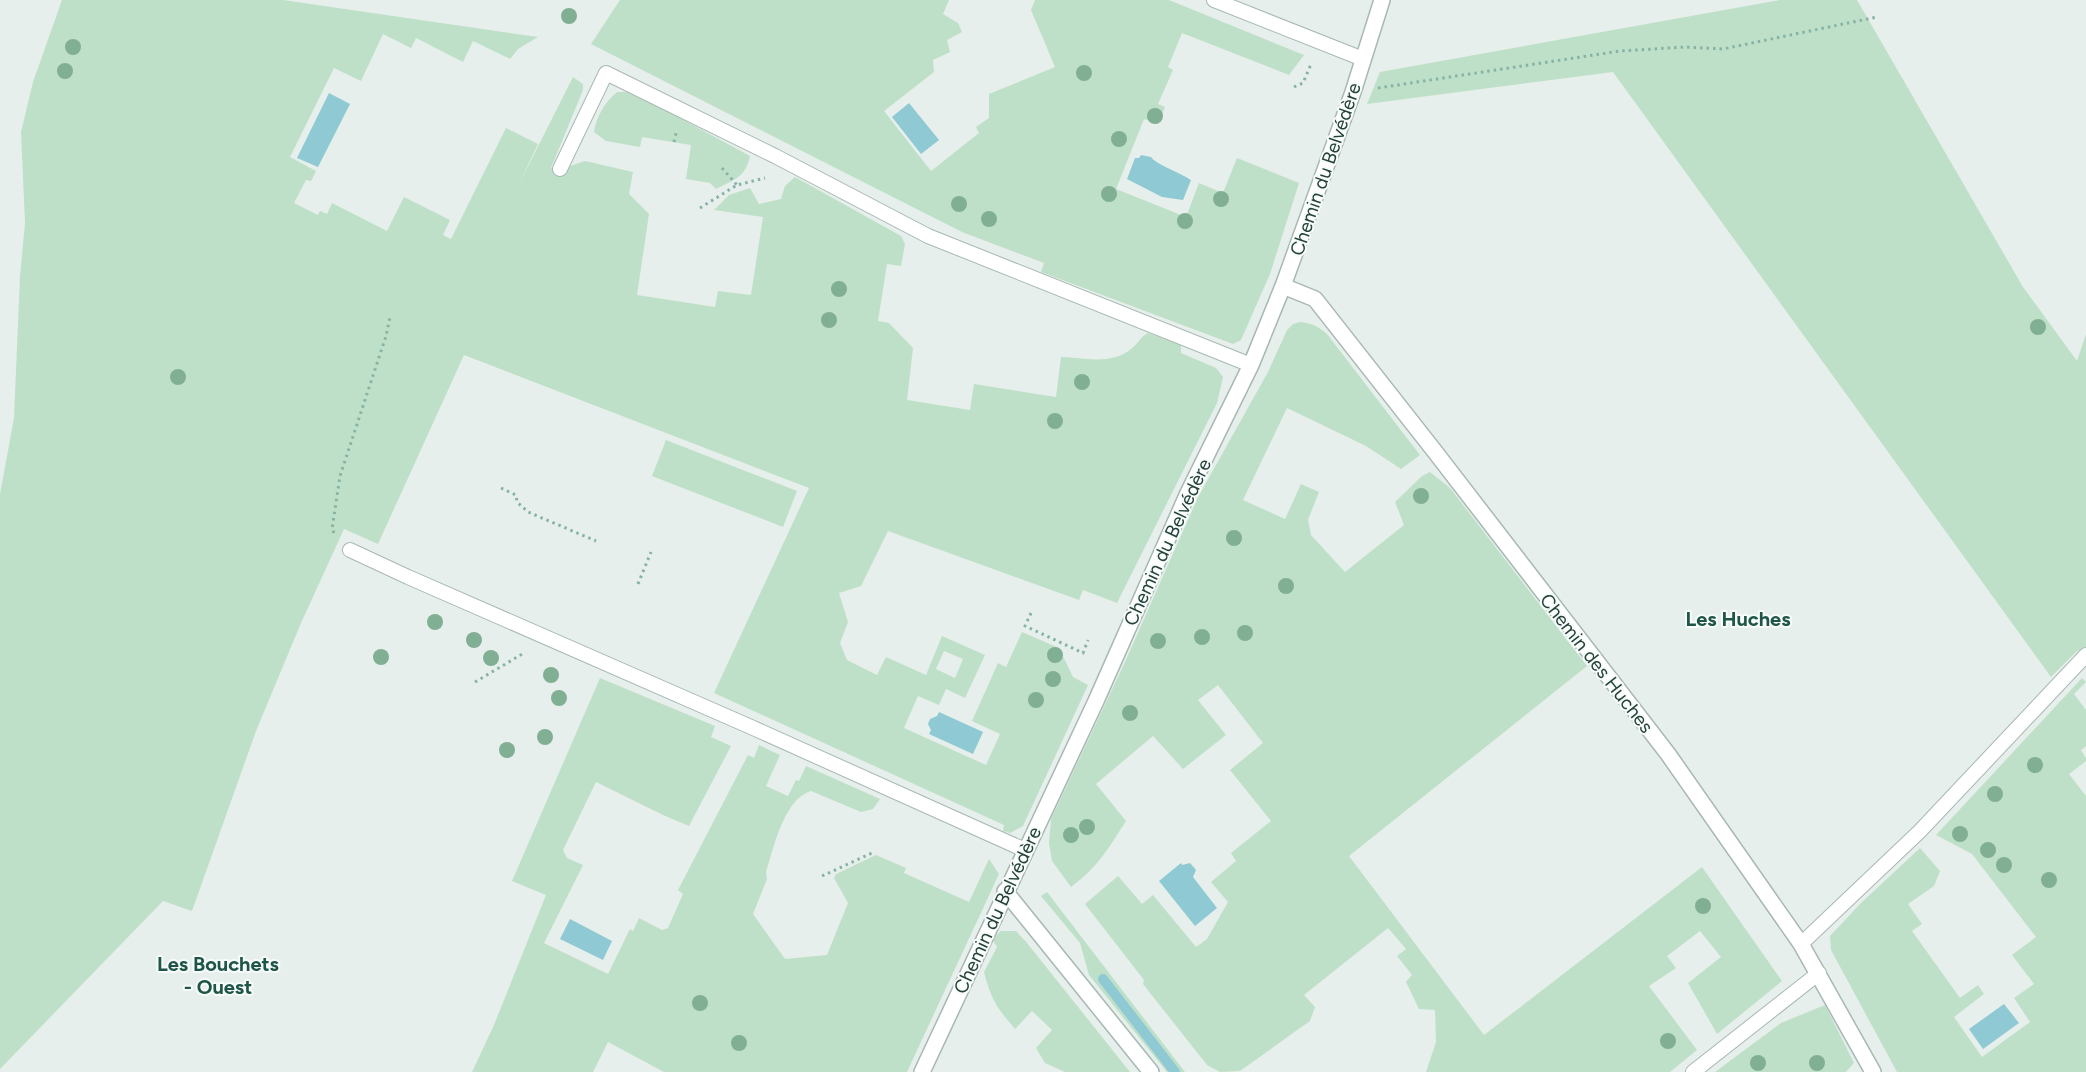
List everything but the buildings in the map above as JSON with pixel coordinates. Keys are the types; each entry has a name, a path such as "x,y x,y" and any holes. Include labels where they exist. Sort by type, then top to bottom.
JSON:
{"street":[{"name":"Chemin du Belvédère","path":"922,1072 1005,891 1096,701 1188,494 1251,365 1283,286 1353,92 1382,0"},
{"name":"Chemin des Huches","path":"1283,286 1315,300 1418,430 1668,754 1801,944 1873,1072"},
{"path":"1005,891 1151,1072"}],"lane":[{"path":"1214,0 1363,59"},
{"path":"560,169 606,73 774,156 928,236 1251,365"},
{"path":"350,550 1025,850"},
{"path":"1801,944 1920,831 2086,655"},
{"path":"1693,1072 1819,973"}],"path":[{"path":"1353,92 1620,51 1686,47 1723,49 1877,17"},
{"path":"1294,87 1303,83 1319,42"},
{"path":"722,168 738,185"},
{"path":"700,208 738,185 770,177"},
{"path":"350,550 338,543 332,529 340,476 386,336 390,317"},
{"path":"501,488 516,495 517,502 528,512 596,541"},
{"path":"638,584 651,552"},
{"path":"1031,613 1026,626 1062,644 1083,653 1088,640"},
{"path":"475,682 528,651 535,633"},
{"path":"822,876 872,853"}],"green space":[{"path":"62,0 283,0 538,37 518,49 510,59 473,41 463,62 416,38 411,48 383,34 361,81 334,68 290,157 316,171 311,181 306,180 294,203 318,215 320,211 327,214 332,203 387,231 404,197 450,220 443,235 451,239 506,128 538,144 518,186 573,77 583,84 583,90 551,168 565,174 570,166 585,161 633,172 629,194 649,214 637,295 715,307 718,291 751,295 763,217 714,210 729,195 750,188 759,204 781,199 785,186 795,177 901,236 905,244 901,266 887,264 878,321 889,323 913,348 907,400 970,410 974,384 1056,397 1061,357 1107,359 1115,357 1131,349 1148,333 1181,345 1181,353 1216,368 1223,377 1217,403 1117,603 1083,590 1079,600 888,531 861,586 839,593 848,622 840,643 847,660 877,675 886,657 926,675 942,636 985,655 965,698 946,689 939,705 918,696 904,728 986,765 1000,734 972,721 998,663 1006,667 1022,632 1059,648 1073,677 1088,685 1023,826 1010,833 1003,831 1004,825 714,693 809,488 464,355 378,544 344,529 301,623 256,731 192,911 163,901 0,1069 0,494 14,418 20,276 25,223 21,132 33,82","holes":["944,651 963,659 955,678 936,669"]},
{"path":"620,0 949,0 943,14 958,23 962,32 947,40 950,52 933,60 934,72 884,111 931,171 979,133 976,127 989,118 989,94 1055,67 1031,10 1035,0 1169,0 1304,55 1289,75 1182,33 1168,67 1173,70 1158,104 1165,107 1158,124 1144,119 1116,189 1186,217 1199,183 1223,193 1237,158 1299,183 1270,274 1241,340 1233,344 1041,272 1044,263 962,232 591,44"},
{"path":"1780,0 1857,0 2023,287 2077,361 2086,334 2086,647 2077,651 2051,677 1613,72 1367,104 1380,72"},
{"path":"617,92 632,92 750,156 745,169 734,180 716,189 710,183 686,179 691,145 642,137 640,147 606,141 594,132 595,126 602,110"},
{"path":"1300,322 1315,325 1327,334 1420,455 1401,469 1366,446 1287,408 1243,500 1285,519 1301,484 1319,492 1308,520 1311,535 1345,572 1404,525 1395,502 1422,476 1430,472 1450,488 1587,666 1349,856 1484,1035 1702,867 1782,981 1717,1034 1688,983 1721,957 1700,931 1667,956 1676,968 1649,986 1697,1050 1670,1072 1426,1072 1436,1042 1435,1010 1419,1009 1406,982 1412,975 1397,956 1406,949 1388,928 1304,995 1315,1007 1310,1021 1240,1071 1220,1072 1207,1065 1143,984 1144,980 1085,904 1118,876 1142,904 1153,895 1196,947 1207,939 1228,902 1211,882 1236,861 1231,853 1271,821 1230,770 1263,743 1218,685 1198,700 1226,735 1183,769 1153,736 1096,784 1126,821 1102,857 1071,887 1052,861 1049,843 1051,819 1125,662 1198,497 1268,372 1287,330 1293,324"},
{"path":"666,440 797,491 783,527 652,476"},
{"path":"600,678 715,726 711,737 731,746 689,826 596,782 563,850 567,858 583,865 544,943 608,974 630,929 633,931 639,918 662,930 668,928 683,894 678,890 748,755 754,758 759,745 780,755 766,786 788,796 796,780 799,781 806,766 880,799 873,809 861,812 811,791 802,796 787,814 781,825 766,872 767,879 753,914 785,959 827,955 848,903 834,878 836,874 876,855 906,868 904,873 969,902 989,859 999,874 907,1072 664,1072 608,1042 593,1072 472,1072 494,1025 546,895 512,881"},
{"path":"2082,678 2086,682 2074,694 2086,710 2086,746 2081,750 2086,761 2069,774 2086,796 2086,1072 1897,1072 1831,950 1830,936 1861,903 1920,848 1940,871 1934,886 1908,904 1922,924 1912,931 1960,998 1978,985 1984,994 1954,1017 1982,1057 2030,1022 2014,998 2034,984 2012,955 2036,937 1972,854 1936,835"},
{"path":"1047,892 1185,1072 1167,1072 1089,975 1080,943 1041,896"},
{"path":"1001,931 1016,931 1027,943 1130,1072 1065,1072 1045,1063 1036,1048 1052,1030 1032,1011 1015,1029 999,1009 989,989 984,972 997,947 992,939"},
{"path":"1825,1005 1854,1063 1846,1072 1715,1072 1781,1023"}],"water":[{"path":"329,93 350,104 318,167 297,158"},
{"path":"909,103 939,140 921,154 892,117"},
{"path":"1141,155 1151,157 1158,163 1191,180 1183,200 1162,197 1127,179 1135,158 1139,158"},
{"path":"939,712 983,732 973,754 929,734 931,730 928,724 930,719 937,716"},
{"path":"1181,863 1182,865 1190,863 1196,870 1193,877 1217,908 1195,926 1159,881"},
{"path":"570,919 612,941 603,960 560,939"},
{"path":"2004,1004 2019,1023 1983,1049 1969,1029"}],"waterway":[{"path":"1103,979 1175,1072"}],"district":[{"name":"Les Huches","path":"1738,619"},
{"name":"Les Bouchets - Ouest","path":"218,976"}]}
